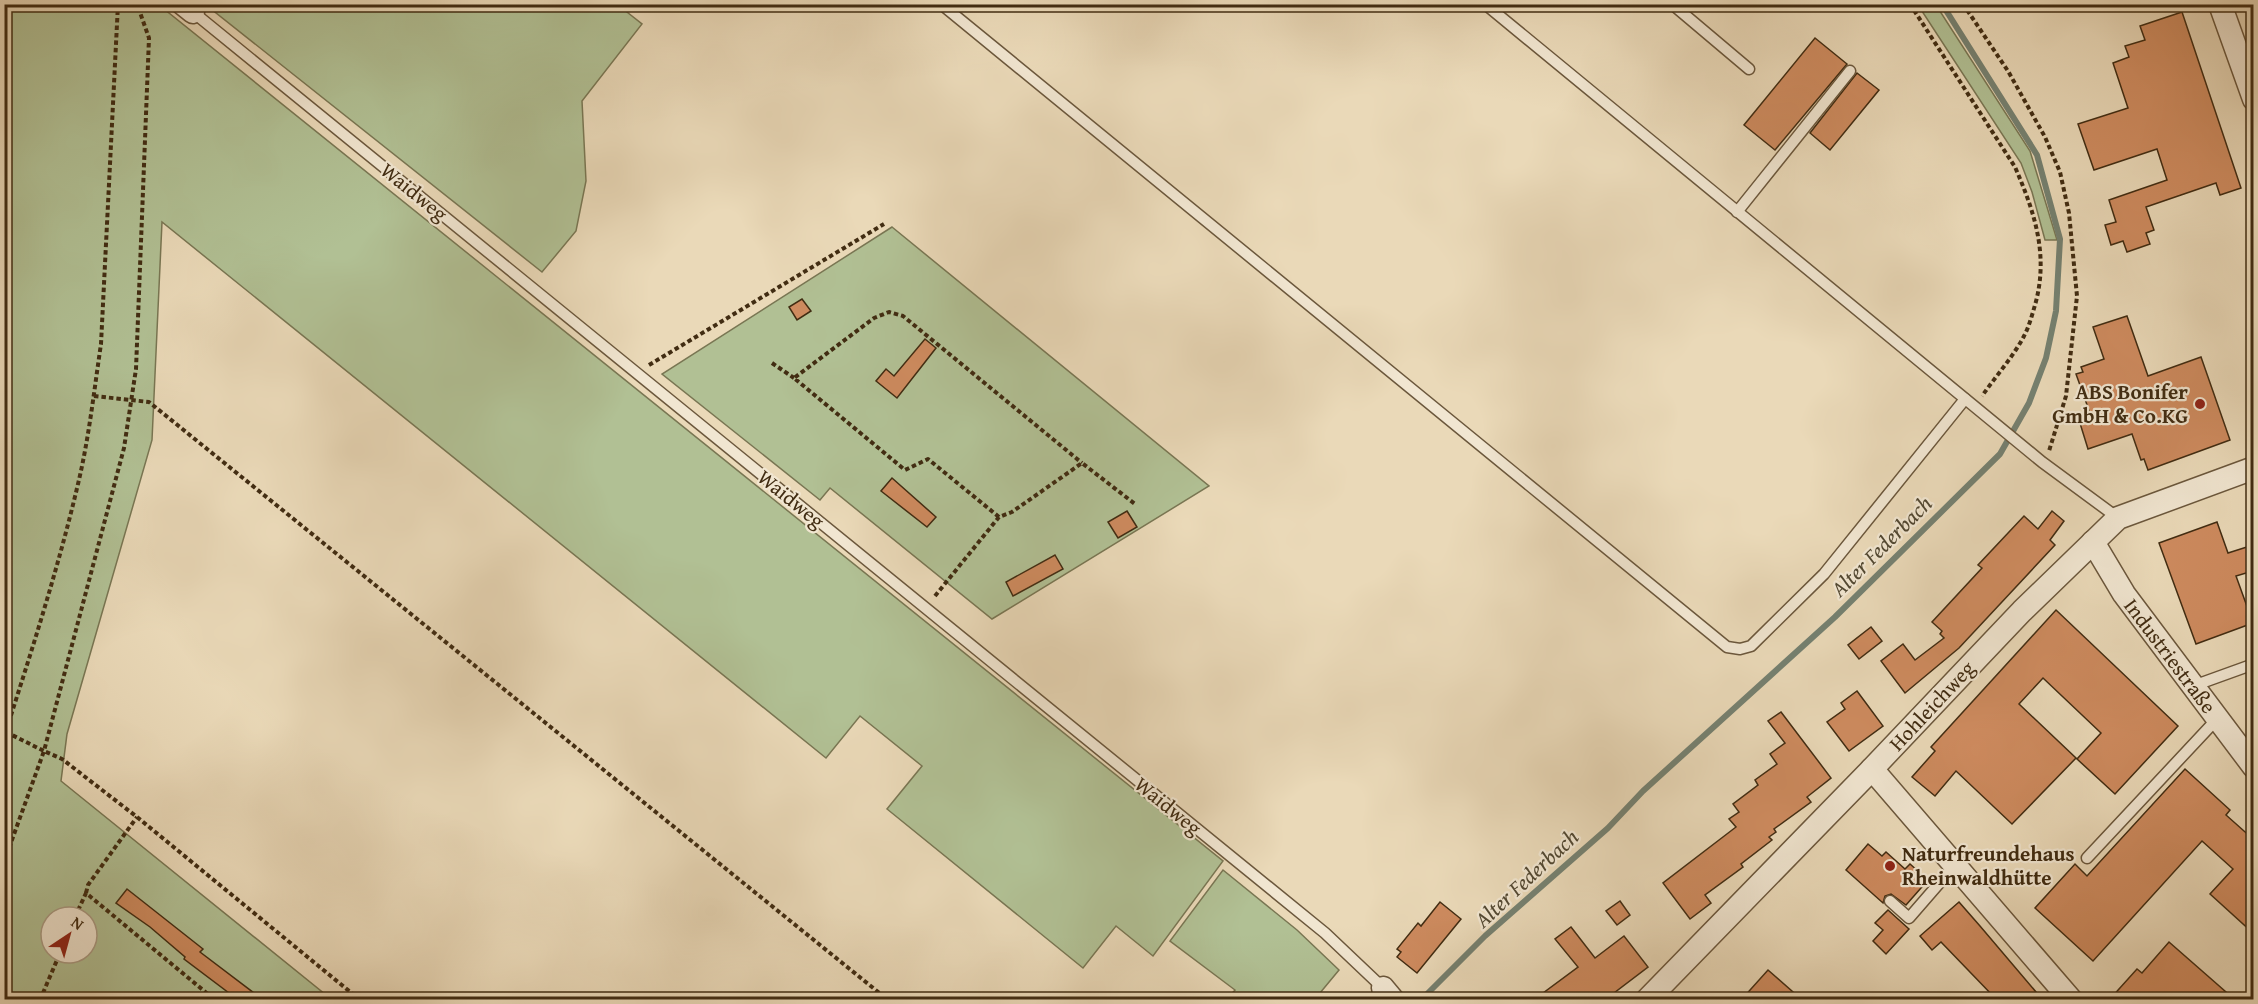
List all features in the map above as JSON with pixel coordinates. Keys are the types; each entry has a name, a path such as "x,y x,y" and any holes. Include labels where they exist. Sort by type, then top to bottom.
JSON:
{"street":[{"path":"2220,4 2253,99"},
{"name":"Hohleichweg","path":"1647,999 1872,769 2022,611 2118,518 2253,468"},
{"name":"Industriestraße","path":"2093,542 2124,594 2253,767"},
{"path":"1872,769 2071,999"}],"lane":[{"path":"941,4 1727,647 1740,649 1751,646 1824,574 1970,403"},
{"path":"1485,4 2038,459 2118,518"},
{"path":"1672,4 1749,69"},
{"name":"Waidweg","path":"190,7 925,609 1325,933 1383,996"},
{"path":"1737,212 1850,71"},
{"path":"2192,686 2253,664"},
{"path":"2087,858 2217,719"},
{"path":"1890,901 1909,918 1955,865"}],"path":[{"path":"4,737 61,552 79,481 94,396 101,344 118,4"},
{"path":"4,862 44,751 124,448 136,369 149,38 137,4"},
{"path":"1910,4 2015,167 2027,194 2041,247 2039,292 2025,335 1970,403"},
{"path":"1963,4 2008,71 2045,137 2060,172 2069,213 2077,296 2066,396 2051,447 2038,459"},
{"path":"636,373 884,224"},
{"path":"794,378 874,318 889,312 903,316 1135,504"},
{"path":"772,363 794,378 905,470 928,459 999,517"},
{"path":"94,396 149,402 888,999"},
{"path":"925,609 999,517 1012,512 1082,463"},
{"path":"6,732 62,759 360,999"},
{"path":"80,905 88,885 137,818"},
{"path":"86,893 214,999"},
{"path":"40,999 55,965"}],"green space":[{"path":"4,5 159,5 1223,861 1153,956 1116,926 1083,968 887,809 922,766 860,716 826,758 162,222 152,440 67,734 61,781 331,999 5,999"},
{"path":"206,5 618,5 642,24 582,101 586,181 576,231 542,272"},
{"path":"1918,5 1936,5 2030,151 2057,240 2045,240 2032,192 2021,163"},
{"path":"892,227 1209,486 992,619 830,488 820,500 662,374"},
{"path":"1223,870 1297,930 1339,970 1315,999 1227,999 1235,990 1170,941"}],"building":[{"path":"2182,12 2241,188 2220,195 2216,183 2146,207 2154,230 2146,233 2150,244 2127,252 2123,241 2111,245 2105,225 2116,222 2109,200 2167,180 2157,149 2094,170 2078,124 2128,108 2113,63 2129,57 2125,46 2145,40 2140,26"},
{"path":"1815,38 1847,64 1775,150 1744,125"},
{"path":"1857,73 1879,90 1830,150 1810,133"},
{"path":"802,299 811,311 797,320 789,307"},
{"path":"2127,316 2148,376 2201,357 2230,440 2148,470 2144,459 2141,460 2132,434 2088,449 2079,420 2091,416 2076,374 2083,372 2081,367 2104,359 2093,327"},
{"path":"925,339 936,348 897,398 876,381 886,369 894,376"},
{"path":"892,478 936,517 927,527 881,491"},
{"path":"1127,511 1137,527 1118,538 1108,522"},
{"path":"2052,511 2064,521 2050,540 2055,545 1959,648 1905,693 1881,661 1903,644 1915,660 1944,638 1940,634 1942,631 1932,622 1982,568 1978,565 2024,516 2038,529"},
{"path":"2217,522 2228,553 2253,545 2253,571 2236,576 2253,623 2196,644 2159,543"},
{"path":"1055,555 1063,569 1013,596 1006,582"},
{"path":"2056,610 2178,726 2115,794 2077,759 2101,733 2043,678 2019,704 2076,758 2012,824 1956,771 1935,796 1912,777 1935,751 1931,747"},
{"path":"1871,627 1882,641 1859,659 1848,645"},
{"path":"1857,691 1883,726 1849,751 1827,722 1845,709 1841,703"},
{"path":"1781,712 1831,778 1807,797 1811,802 1774,829 1776,832 1769,837 1772,840 1741,864 1743,867 1705,895 1711,903 1690,919 1663,883 1736,827 1729,819 1739,812 1733,804 1758,785 1755,780 1777,764 1770,754 1785,743 1768,721"},
{"path":"2185,769 2230,810 2226,815 2253,839 2253,933 2210,894 2233,869 2202,841 2093,961 2035,908 2075,864 2087,876"},
{"path":"1868,844 1882,856 1886,852 1905,869 1910,864 1928,880 1906,905 1891,894 1885,896 1883,903 1846,870"},
{"path":"127,889 203,949 200,952 262,999 237,999 184,959 185,957 150,927 116,903"},
{"path":"1620,901 1630,915 1617,925 1606,911"},
{"path":"1440,902 1461,919 1417,973 1397,957 1401,952 1397,949 1418,923 1421,926"},
{"path":"1959,902 2042,999 1996,999 1941,942 1932,950 1920,936"},
{"path":"1888,910 1909,929 1886,954 1873,941 1883,930 1875,923"},
{"path":"1571,927 1595,958 1624,936 1648,967 1606,999 1535,999 1578,967 1555,939"},
{"path":"2169,942 2234,999 2110,999 2137,969 2142,973"},
{"path":"1768,970 1801,999 1742,999"}],"waterway":[{"name":"Alter Federbach","path":"1425,996 1485,936 1608,828 1643,791 1835,617 2000,454 2029,403 2046,358 2056,311 2060,239 2037,155 1942,4"}],"place":[{"name":"ABS Bonifer GmbH & Co.KG","path":"2200,404"},
{"name":"Naturfreundehaus Rheinwaldhütte","path":"1890,866"}]}
